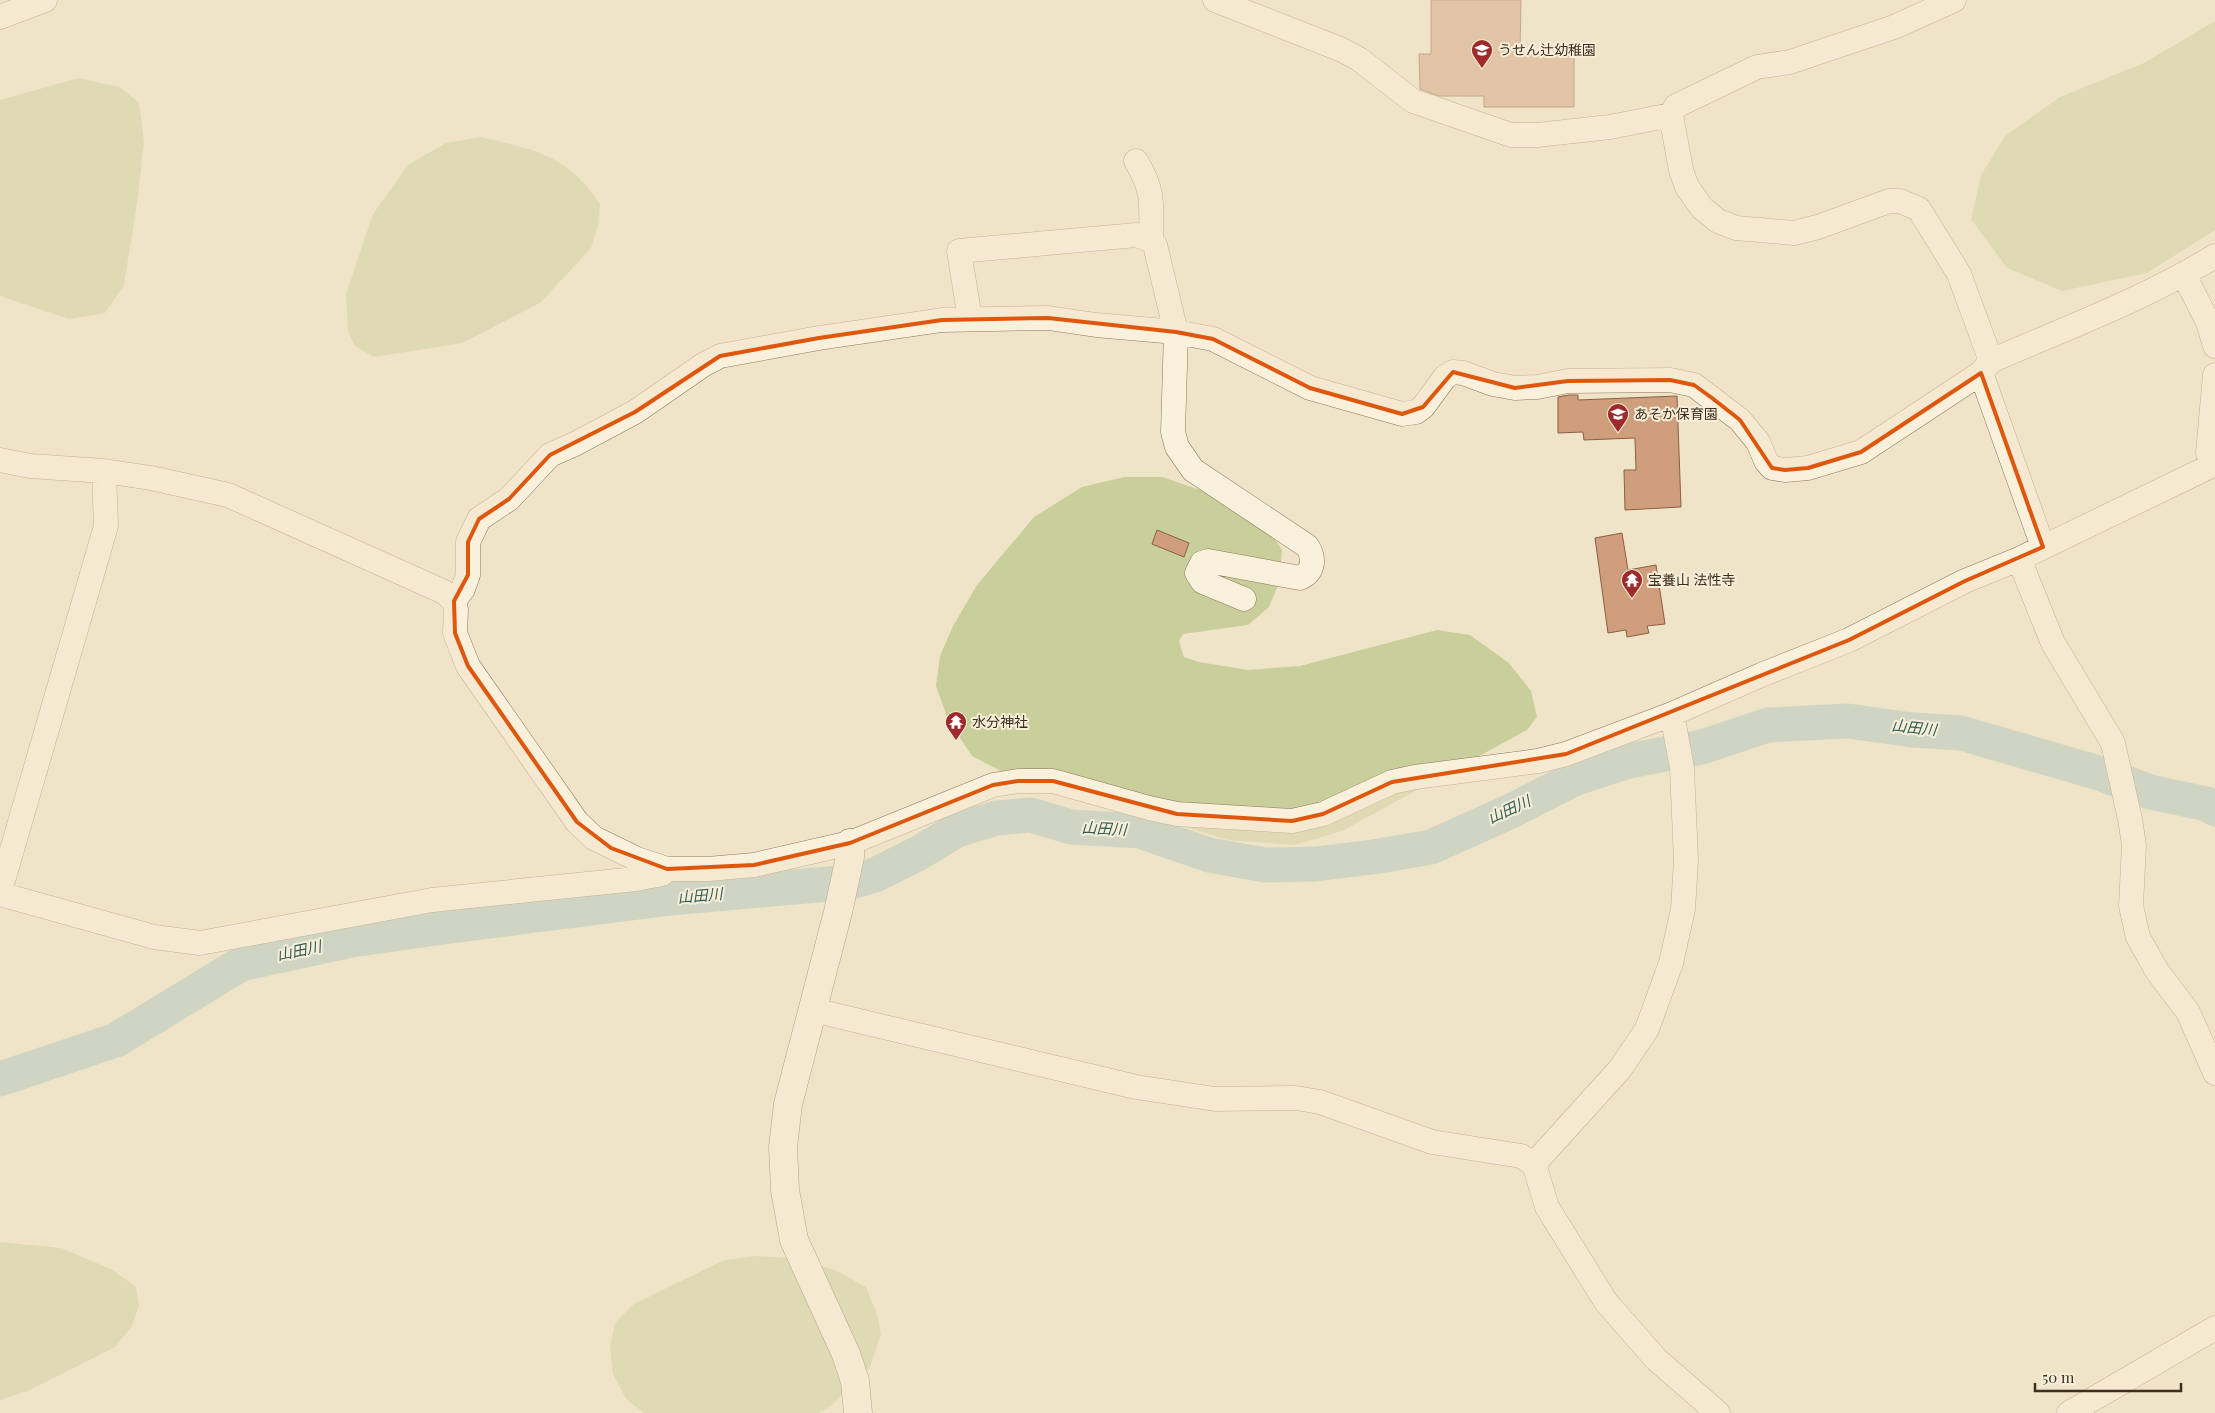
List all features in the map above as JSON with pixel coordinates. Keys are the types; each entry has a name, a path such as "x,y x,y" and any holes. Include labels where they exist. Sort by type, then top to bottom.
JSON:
{"street":[{"path":"0,17 45,0"},
{"path":"1216,0 1340,49 1359,59 1413,101 1511,135 1537,135 1610,127 1672,115"},
{"path":"1954,0 1894,27 1790,62 1757,67 1676,106 1672,115 1681,170 1687,187 1702,208 1718,221 1736,228 1794,233 1818,227 1889,201 1900,201 1919,209 1959,274 1986,367 2043,547"},
{"path":"1136,161 1147,179 1151,191 1151,240"},
{"path":"970,320 959,251 1136,235 1151,240 1155,245 1176,332 1173,432 1183,459 1193,470 1307,546 1312,552 1312,566 1306,576 1293,579 1208,561 1202,563 1197,573 1203,582 1244,599"},
{"path":"454,601 463,589 468,576 468,542 479,519 509,499 550,455 635,412 702,365 720,356 819,338 942,320 1048,318 1096,326 1176,332 1214,339 1310,388 1402,414 1416,412 1423,407 1444,377 1453,372 1463,373 1493,384 1514,388 1537,387 1568,381 1670,380 1694,386 1740,420 1758,442 1766,461 1772,468 1785,470 1808,468 1861,452 1986,367 2184,275 2215,256"},
{"path":"2184,275 2208,322 2215,346"},
{"path":"0,460 30,466 104,471 151,478 228,495 444,592 454,601 456,610 455,633 468,666 577,822 594,838 611,848 637,859 667,869 708,870 850,850 993,785 1018,781 1053,781 1177,814 1292,821 1324,814 1400,780 1538,761 1674,721 1761,674 1849,640 1965,580 2019,559 2214,464 2208,453 2215,375"},
{"path":"104,471 106,526 0,893 154,937 200,943 432,900 636,879 662,874 667,869"},
{"path":"2019,559 2053,643 2113,743 2134,845 2131,906 2138,937 2158,971 2188,1012 2215,1074"},
{"path":"1534,1164 1620,1069 1647,1029 1671,963 1683,909 1686,860 1682,768 1674,721"},
{"path":"850,850 838,912 788,1104 783,1147 785,1190 794,1240 846,1354 855,1381 858,1413"},
{"path":"813,1010 1136,1087 1214,1099 1296,1098 1320,1102 1432,1142 1521,1156 1534,1164 1547,1207 1606,1302 1656,1358 1718,1413"},
{"path":"2069,1413 2215,1328"}],"highlighted area":[{"path":"1048,318 1176,332 1213,339 1310,388 1402,414 1423,407 1453,372 1515,388 1568,381 1670,380 1694,385 1712,398 1740,420 1772,468 1785,470 1808,468 1861,452 1981,373 2043,547 1965,581 1849,640 1566,754 1392,782 1323,814 1292,821 1177,814 1053,781 1018,781 993,785 850,843 754,865 667,869 611,848 577,822 468,666 455,633 454,601 468,575 468,542 479,519 509,499 550,455 635,412 720,356 819,338 942,320"}],"green space":[{"path":"2215,21 2215,230 2147,273 2062,291 2007,268 1971,219 1981,175 2005,136 2060,97 2144,63"},
{"path":"79,78 120,87 139,103 144,142 137,204 124,285 105,313 69,319 0,296 0,100"},
{"path":"480,137 534,151 562,164 575,174 600,204 598,226 591,248 540,303 462,343 374,357 355,346 348,332 346,294 373,214 409,164 446,143"},
{"path":"1124,477 1162,477 1206,492 1261,517 1282,550 1279,583 1269,607 1248,625 1183,634 1179,641 1184,657 1199,662 1248,670 1300,666 1437,630 1470,635 1509,663 1531,691 1537,717 1527,730 1342,831 1295,845 1228,840 1003,772 972,756 948,720 936,686 940,656 953,626 977,585 1034,517 1082,487"},
{"path":"0,1242 61,1248 111,1269 136,1287 139,1305 132,1326 115,1347 30,1390 0,1400"},
{"path":"755,1256 792,1258 835,1270 866,1287 877,1314 881,1334 870,1367 832,1405 819,1413 644,1413 626,1399 613,1374 610,1347 615,1323 634,1304 724,1260"}],"building":[{"path":"1431,0 1521,0 1520,54 1574,54 1574,107 1484,107 1484,96 1439,96 1420,89 1419,54 1431,54"},
{"path":"1578,395 1578,400 1677,396 1681,507 1625,510 1624,470 1636,470 1635,438 1584,440 1583,432 1558,433 1558,397"},
{"path":"1157,530 1189,543 1184,557 1152,544"},
{"name":"宝養山 法性寺","path":"1622,533 1628,570 1656,565 1665,624 1647,626 1649,633 1627,637 1626,630 1608,633 1595,538"}],"waterway":[{"name":"山田川","path":"0,1079 116,1040 241,964 352,940 443,927 671,898 851,882 875,875 917,854 957,830 996,818 1031,815 1071,827 1140,831 1209,855 1265,865 1315,864 1431,847 1511,811 1576,778 1629,761 1702,747 1768,725 1848,721 1912,730 1961,733 2102,774 2150,792 2207,804 2215,809"}],"place":[{"name":"うせん辻幼稚園","path":"1482,69"},
{"name":"あそか保育園","path":"1618,433"},
{"name":"宝養山 法性寺","path":"1632,599"},
{"name":"水分神社","path":"956,741"}]}
